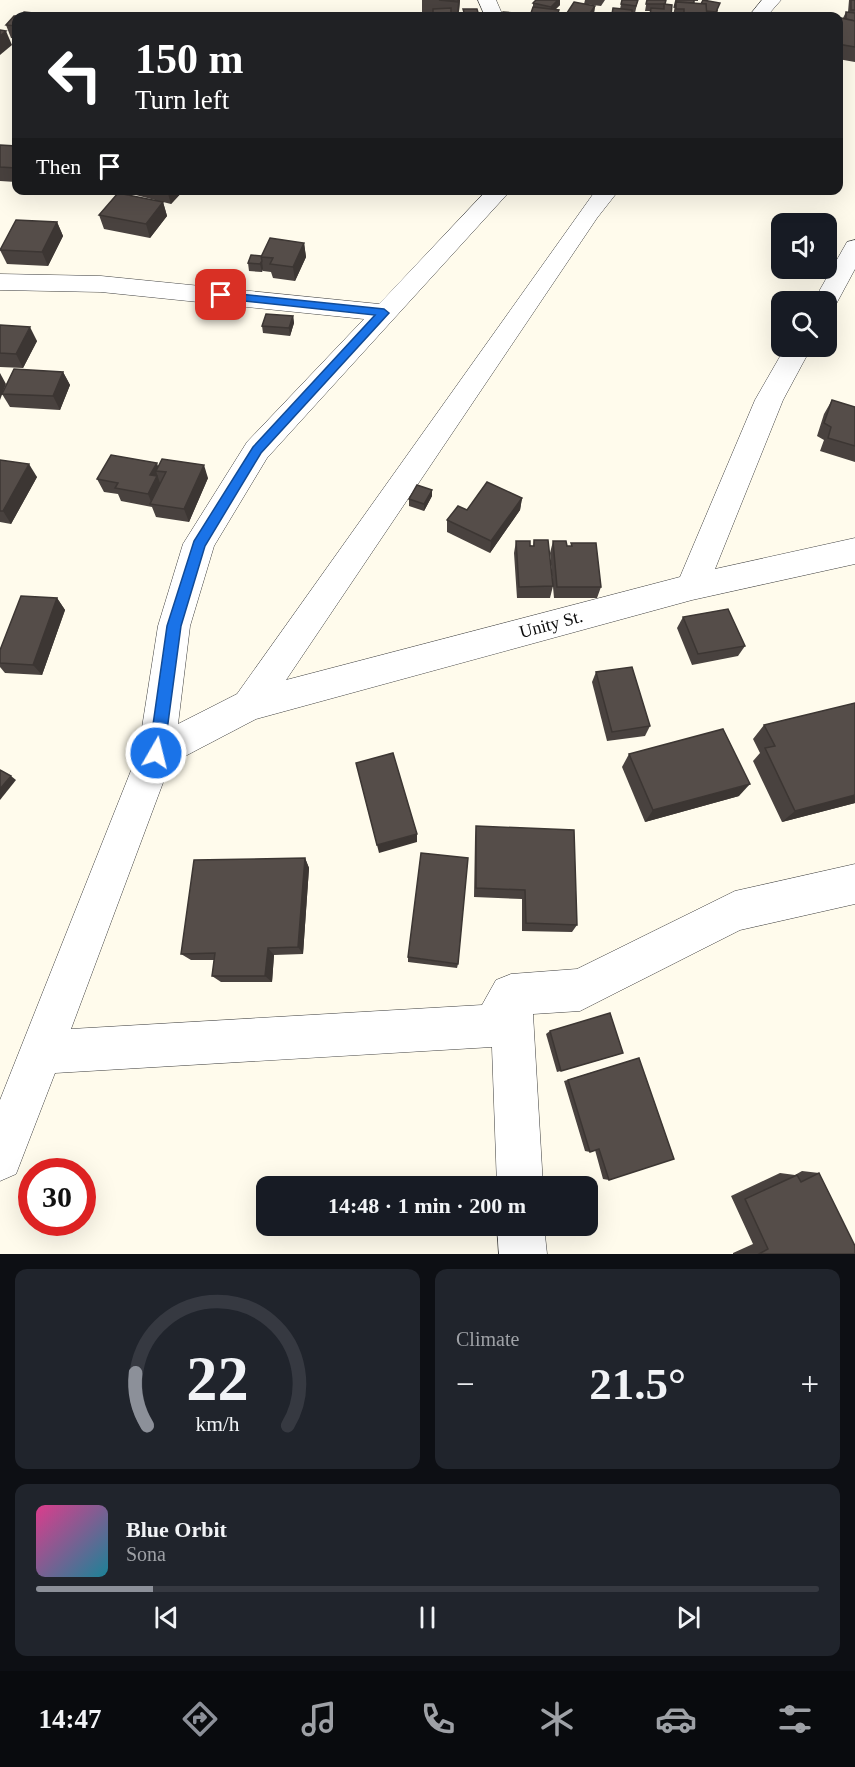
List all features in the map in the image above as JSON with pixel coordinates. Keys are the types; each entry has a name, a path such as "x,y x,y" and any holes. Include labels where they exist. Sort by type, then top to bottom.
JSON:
{"street":[{"path":"762,12 772,0"},
{"path":"0,1158 156,753 174,626 199,544 257,450 495,195"},
{"path":"249,705 588,214 604,195"},
{"path":"831,291 855,248"},
{"path":"2,285 101,284 384,313"},
{"path":"692,587 769,400 793,357"},
{"name":"Unity St.","path":"156,753 249,705 692,587 855,551"},
{"path":"511,995 580,990 735,911 855,884"},
{"path":"41,1052 494,1026 511,995"},
{"path":"511,995 520,1176"},
{"path":"522,1236 523,1254"}],"building":[{"path":"536,0 558,0 551,7 533,3"},
{"path":"622,0 638,0 636,6 621,4"},
{"path":"647,0 666,0 665,4 646,4"},
{"path":"676,0 694,0 694,3 676,2 674,8"},
{"path":"703,0 720,3 716,12 706,11 706,4 701,4"},
{"path":"851,0 855,0 855,10 851,10"},
{"path":"574,2 595,6 591,12 568,12"},
{"path":"676,2 706,4 707,12 684,12 684,9 676,9"},
{"path":"664,4 672,5 671,12 650,12 651,8 664,9"},
{"path":"533,7 559,10 558,12 531,12"},
{"path":"451,8 451,12 433,12 433,9"},
{"path":"613,8 632,10 632,12 612,12"},
{"path":"463,9 477,9 478,12 464,12"},
{"path":"846,12 855,13 855,21 846,19"},
{"path":"843,18 855,21 855,47 843,45"},
{"path":"0,145 12,146 12,168 0,167"},
{"path":"116,195 163,202 146,224 99,215"},
{"path":"16,220 57,222 42,252 0,250"},
{"path":"270,238 304,243 293,267 270,264 273,258 261,257"},
{"path":"251,255 261,256 260,264 248,263"},
{"path":"266,314 293,316 289,328 262,326"},
{"path":"0,325 30,327 16,354 0,353"},
{"path":"14,369 63,372 53,396 2,394"},
{"path":"832,400 855,407 855,446 828,438 831,427 824,423"},
{"path":"111,455 157,463 150,475 157,476 148,494 115,488 118,483 97,479"},
{"path":"162,459 204,465 184,509 150,504 166,472 156,471"},
{"path":"0,460 29,464 3,511 0,511"},
{"path":"487,482 522,498 491,541 447,520 458,506 467,510"},
{"path":"417,485 432,490 424,504 409,499"},
{"path":"534,540 548,540 553,586 519,587 516,541 530,541 530,546 534,546"},
{"path":"553,541 566,541 567,546 572,546 571,543 596,543 601,587 557,587"},
{"path":"21,596 57,598 33,665 0,663 0,650"},
{"path":"728,609 745,646 698,654 683,617"},
{"path":"632,667 650,726 612,732 596,672"},
{"path":"855,703 855,795 795,811 765,748 775,746 764,725"},
{"path":"723,729 750,784 653,810 629,754"},
{"path":"393,753 417,834 377,845 356,763"},
{"path":"0,770 11,776 0,789"},
{"path":"476,826 574,830 577,925 526,923 525,890 476,888"},
{"path":"421,853 468,858 458,964 408,957"},
{"path":"305,858 298,947 268,948 265,976 212,976 215,953 181,954 194,860"},
{"path":"610,1013 623,1053 561,1071 550,1031"},
{"path":"639,1058 674,1159 609,1180 599,1149 590,1152 568,1080"},
{"path":"819,1173 855,1246 855,1254 759,1254 768,1249 745,1199 797,1175 801,1182"}],"route":[{"path":"156,753 174,626 199,544 257,450 384,313 221,295"}]}
